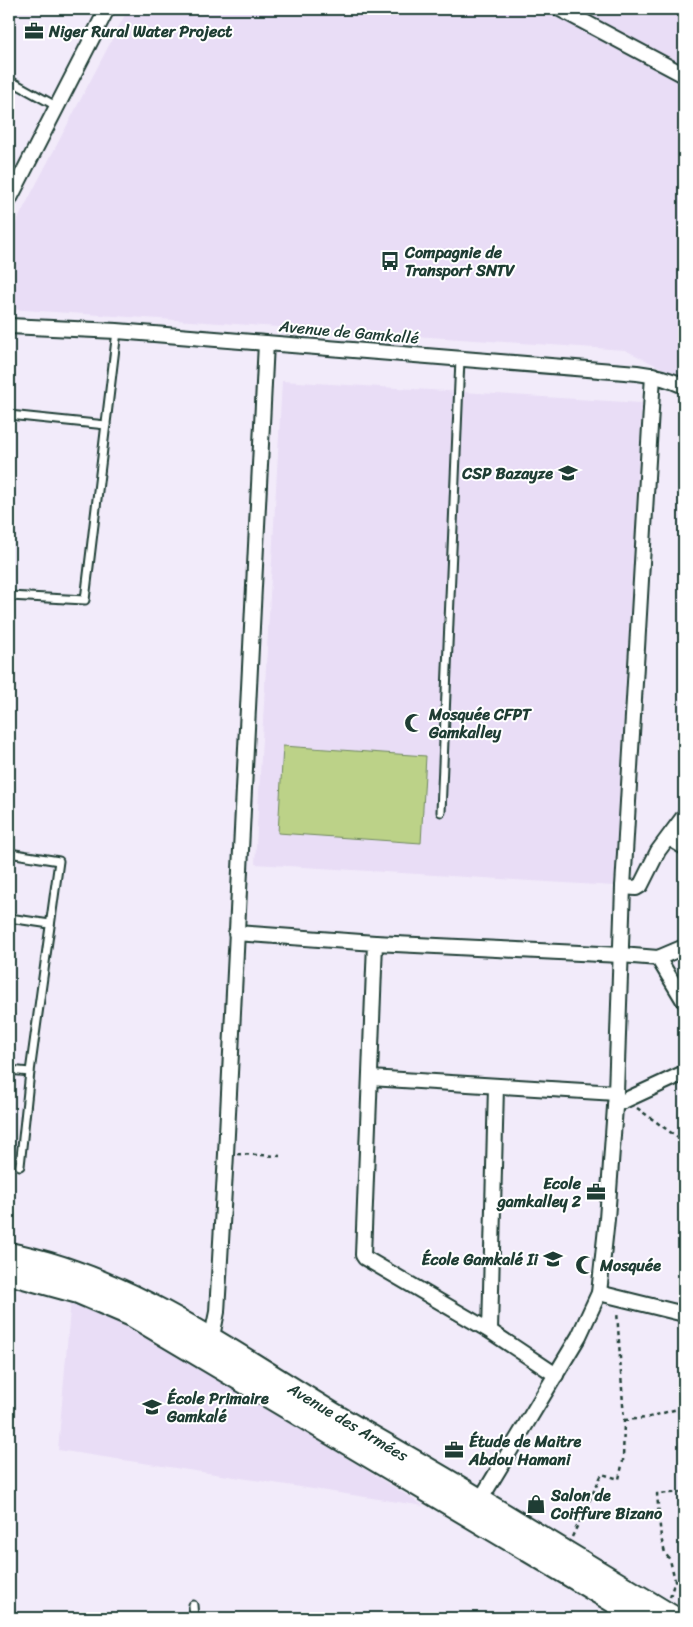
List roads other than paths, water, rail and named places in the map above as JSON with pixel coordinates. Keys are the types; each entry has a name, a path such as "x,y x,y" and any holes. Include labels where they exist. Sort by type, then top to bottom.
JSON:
{"highway":[{"name":"Avenue des Armées","path":"9,1254 38,1259 98,1280 128,1294 210,1349 476,1508 642,1618"},
{"name":"Avenue des Armées","path":"9,1274 78,1292 210,1349"},
{"name":"Avenue des Armées","path":"476,1508 565,1552 669,1615"}],"street":[{"path":"9,200 107,9"},
{"path":"560,9 684,75"},
{"name":"Avenue de Gamkallé","path":"9,326 118,331 653,375 672,380 684,386"},
{"path":"210,1349 217,1312 226,1154 266,343"},
{"path":"476,1508 579,1336 599,1292 619,1099 623,887 653,375"},
{"path":"623,887 636,888 641,885 655,856 684,816"},
{"path":"669,838 684,847"},
{"path":"236,933 376,943 658,958 684,947"},
{"path":"376,943 362,1255 490,1331 556,1375"},
{"path":"658,958 684,1001"},
{"path":"370,1078 496,1086 619,1099 684,1073"},
{"path":"490,1331 496,1086"},
{"path":"599,1292 684,1314"}],"lane":[{"path":"9,80 56,106"},
{"path":"9,596 85,600 118,331"},
{"path":"442,812 460,359"},
{"path":"9,415 106,425"},
{"path":"9,853 59,861 30,1072 20,1166"},
{"path":"9,918 50,924"},
{"path":"9,1070 30,1072"},
{"path":"193,1605 194,1618"}],"place":[{"name":"Niger Rural Water Project","path":"34,31"},
{"name":"Compagnie de Transport SNTV","path":"390,261"},
{"name":"CSP Bazayze","path":"568,473"},
{"name":"Mosquée CFPT Gamkalley","path":"414,723"},
{"name":"Ecole gamkalley 2","path":"596,1192"},
{"name":"École Gamkalé Ii","path":"553,1259"},
{"name":"Mosquée","path":"585,1265"},
{"name":"École Primaire Gamkalé","path":"152,1407"},
{"name":"Étude de Maitre Abdou Hamani","path":"454,1450"},
{"name":"Salon de Coiffure Bizano","path":"536,1504"}]}
